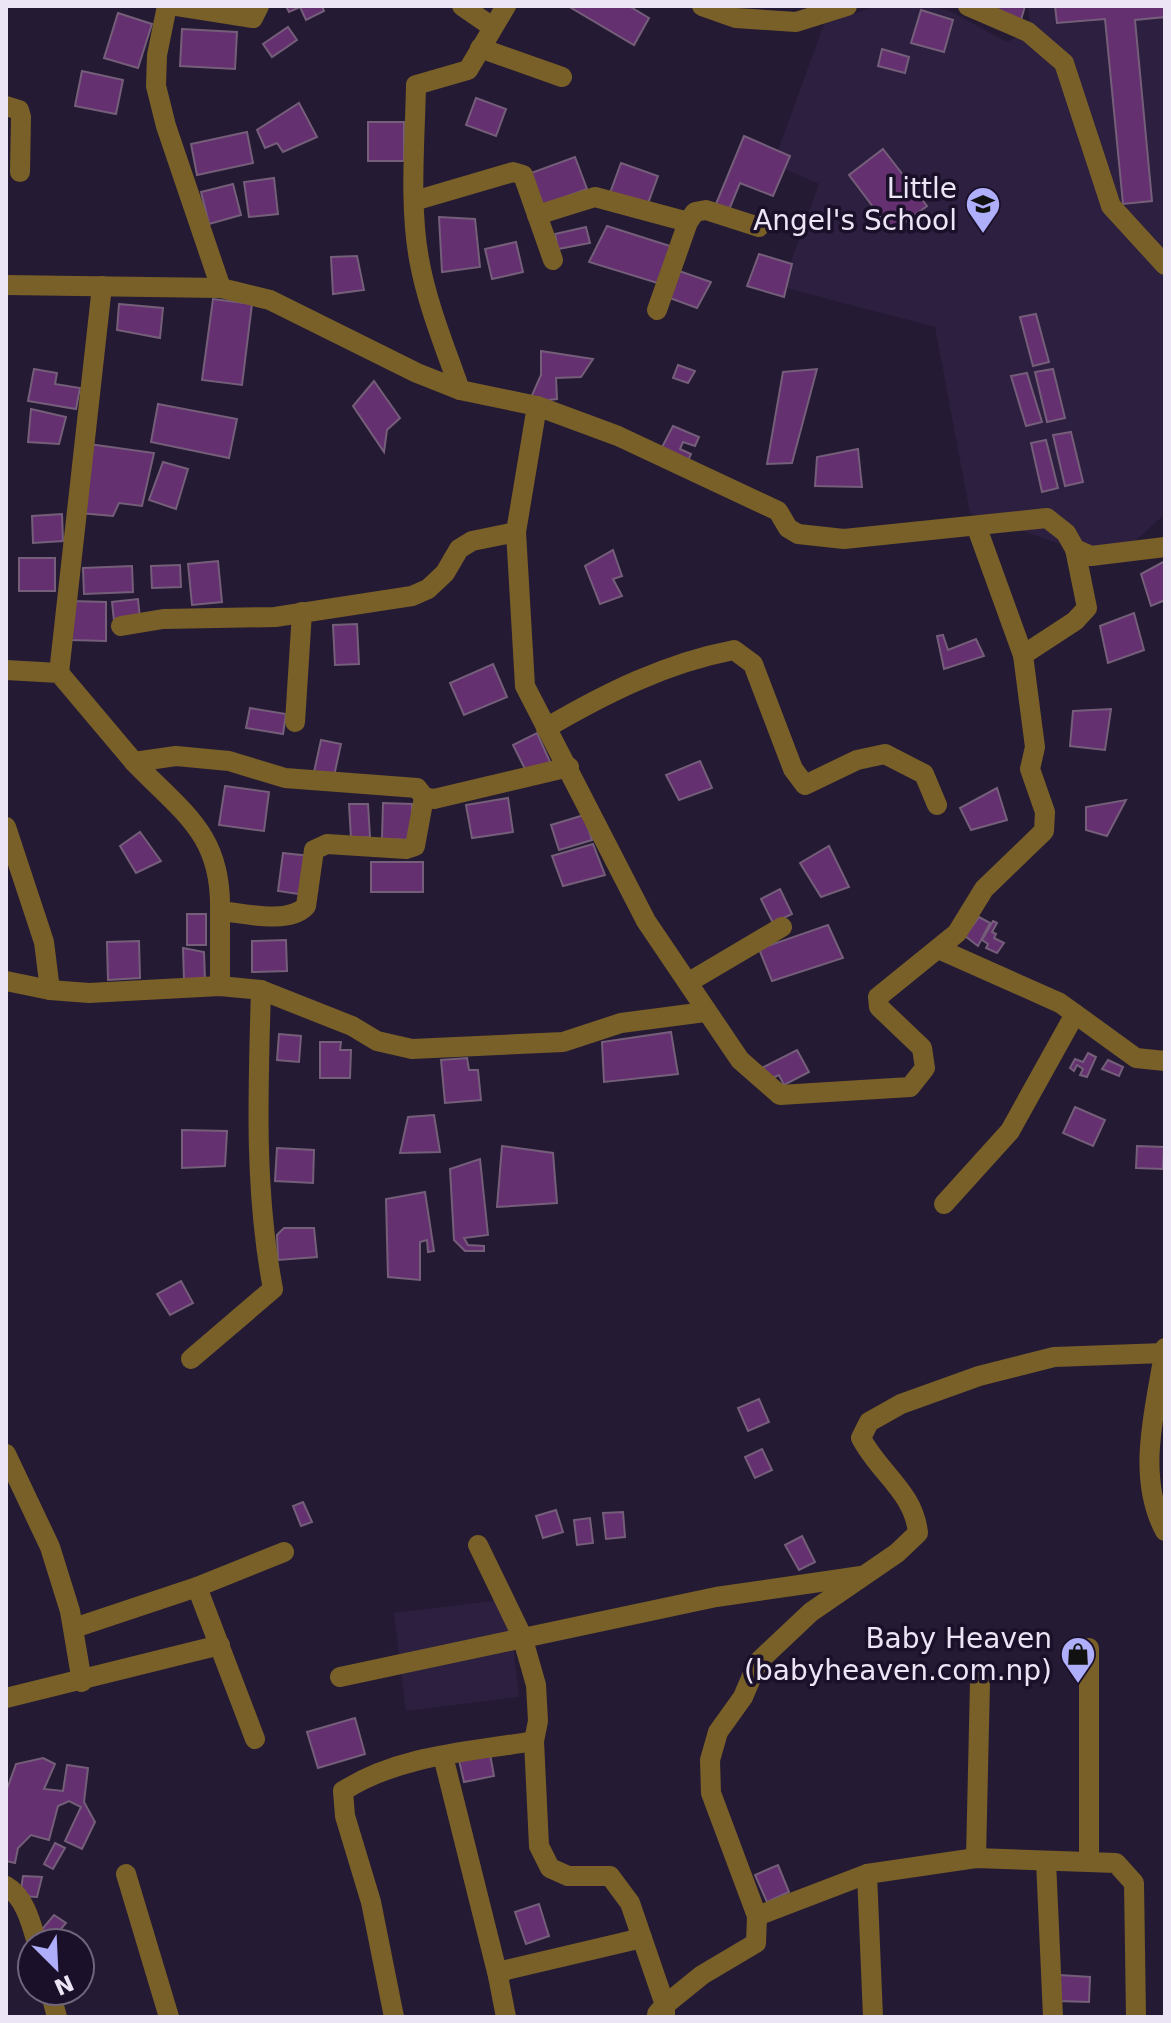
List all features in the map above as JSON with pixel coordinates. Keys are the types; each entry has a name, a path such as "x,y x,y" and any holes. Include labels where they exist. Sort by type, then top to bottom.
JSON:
{"street":[{"path":"167,6 157,55 156,86 166,126 221,288"},
{"path":"177,6 253,18 259,6"},
{"path":"462,6 491,26"},
{"path":"460,390 433,315 419,258 414,201 416,85 468,70 491,26 506,6"},
{"path":"702,6 736,18 796,22 847,6"},
{"path":"968,6 1028,32 1064,63 1111,206 1165,265"},
{"path":"480,48 562,77"},
{"path":"6,106 19,110 21,117 20,172"},
{"path":"414,201 513,172 523,175 553,260"},
{"path":"537,215 595,197 688,222"},
{"path":"657,310 688,222 695,212 706,210 759,227"},
{"path":"6,285 221,288 270,300 417,373 460,390 537,406 618,436 778,511 788,528 798,534 844,539 898,531 977,528 1000,521 1047,518 1066,533 1075,549 1087,608 1075,621 1023,655"},
{"path":"102,286 59,673 134,762 198,828 216,859 220,986"},
{"path":"537,406 516,532 525,686 646,921 740,1060 780,1095 910,1087 925,1068 922,1048 879,1007 878,997 941,950 957,933 984,889 1044,831 1045,812 1030,769 1035,747 1023,655 977,528"},
{"path":"121,626 163,619 275,617 412,596 428,589 445,573 459,549 472,541 516,532"},
{"path":"1075,549 1091,556 1165,547"},
{"path":"295,722 302,612"},
{"path":"546,728 617,687 702,656 734,650 753,664 793,769 805,785 857,760 885,754 924,774 937,805"},
{"path":"6,670 59,673"},
{"path":"134,762 176,756 229,761 285,778 417,788 424,797 415,846 406,849 327,844 314,850 306,906 300,912 287,915 220,911"},
{"path":"424,797 450,797 569,767"},
{"path":"6,827 44,942 50,990"},
{"path":"689,982 782,927"},
{"path":"941,950 1060,1003 1136,1058 1165,1061"},
{"path":"6,981 50,990 89,993 220,986 261,990 352,1026 377,1041 412,1049 563,1042 621,1023 705,1012"},
{"path":"191,1359 273,1289 263,1237 259,1170 261,990"},
{"path":"944,1204 1010,1131 1075,1014"},
{"path":"478,1545 522,1636 536,1685 538,1721 534,1741 539,1846 550,1868 568,1876 610,1876 630,1903 662,2013 702,1975 756,1943 757,1916 711,1793 710,1760 718,1732 743,1697 758,1662 811,1612 918,1533 916,1512 898,1485 871,1458 861,1438 869,1422 901,1404 979,1376 1054,1357 1165,1350 1151,1431 1150,1489 1165,1531"},
{"path":"6,1454 50,1547 74,1628 82,1682"},
{"path":"74,1628 197,1587 284,1552"},
{"path":"340,1677 716,1597 865,1575"},
{"path":"197,1587 255,1739"},
{"path":"6,1698 82,1682 220,1645"},
{"path":"1089,1648 1089,1862"},
{"path":"976,1858 980,1682"},
{"path":"394,2017 371,1902 345,1816 343,1791 366,1776 408,1762 534,1741"},
{"path":"443,1756 506,2017"},
{"path":"757,1916 867,1874 976,1858 1116,1863 1134,1883 1136,2017"},
{"path":"1046,1861 1053,2017"},
{"path":"126,1874 169,2017"},
{"path":"867,1874 873,2017"},
{"path":"6,1886 14,1891 28,1913 32,1927"},
{"path":"498,1976 506,1970 642,1938"}],"shaded area":[{"name":"Little Angel's School","path":"877,6 930,6 950,11 1007,42 1030,30 1028,6 1165,6 1165,514 1112,562 970,513 935,327 782,287 819,184 773,164 824,24"},
{"path":"508,1599 519,1697 406,1711 394,1613"}],"building":[{"path":"286,6 322,6 324,11 306,20 300,7 289,12"},
{"path":"568,6 629,6 649,18 634,45"},
{"path":"983,6 1025,6 1021,20"},
{"path":"1055,6 1165,6 1165,17 1135,20 1152,201 1123,204 1105,19 1057,23"},
{"path":"921,10 953,20 944,52 911,43"},
{"path":"118,13 152,24 138,68 104,58"},
{"path":"288,27 297,40 272,57 263,44"},
{"path":"182,29 237,32 235,69 180,66"},
{"path":"882,49 909,57 905,73 878,66"},
{"path":"82,71 123,80 116,114 75,106"},
{"path":"476,98 506,109 496,136 466,125"},
{"path":"299,103 317,137 283,152 277,143 265,148 257,130"},
{"path":"368,122 404,122 404,161 368,161"},
{"path":"247,132 253,163 197,175 191,144"},
{"path":"744,136 790,156 773,196 740,183 729,210 716,204"},
{"path":"883,149 927,206 892,232 849,175"},
{"path":"575,157 587,189 543,205 531,173"},
{"path":"621,163 658,176 647,206 610,193"},
{"path":"274,178 278,214 249,217 244,182"},
{"path":"233,184 241,215 209,224 201,192"},
{"path":"439,217 475,219 480,267 442,272"},
{"path":"607,226 673,247 664,285 589,262"},
{"path":"586,227 590,243 558,249 555,234"},
{"path":"516,242 523,272 492,279 485,249"},
{"path":"759,254 792,264 784,297 747,286"},
{"path":"357,256 364,290 333,294 331,257"},
{"path":"679,271 711,282 697,308 667,297"},
{"path":"213,299 252,304 242,385 202,380"},
{"path":"119,304 163,308 160,338 117,330"},
{"path":"1036,314 1049,362 1033,366 1020,317"},
{"path":"541,351 593,359 581,377 556,378 557,399 529,402 541,375"},
{"path":"678,365 695,371 688,383 673,378"},
{"path":"34,369 57,373 55,384 80,388 76,409 28,401"},
{"path":"817,369 792,463 767,464 783,372"},
{"path":"1053,369 1065,418 1047,422 1035,372"},
{"path":"1027,373 1042,422 1026,426 1011,376"},
{"path":"374,381 400,418 387,430 384,452 353,406"},
{"path":"158,404 237,419 229,458 151,442"},
{"path":"31,409 66,417 59,444 28,442"},
{"path":"673,426 699,437 695,446 683,442 680,449 691,454 687,463 660,451"},
{"path":"1071,432 1083,482 1065,486 1053,435"},
{"path":"1046,440 1058,488 1042,492 1031,443"},
{"path":"89,444 154,453 142,506 119,503 113,516 80,513"},
{"path":"858,449 862,487 815,486 817,457"},
{"path":"163,462 188,469 176,509 149,500"},
{"path":"62,514 63,541 33,543 32,516"},
{"path":"613,550 622,576 613,579 622,596 600,604 585,566"},
{"path":"19,558 55,558 55,591 19,591"},
{"path":"218,561 222,602 192,605 188,564"},
{"path":"1165,561 1165,600 1151,606 1141,574"},
{"path":"180,565 181,587 152,588 151,566"},
{"path":"132,566 133,592 84,594 83,568"},
{"path":"138,599 140,619 114,621 112,602"},
{"path":"71,601 106,602 106,641 71,640"},
{"path":"1134,613 1144,650 1108,663 1100,626"},
{"path":"357,624 359,664 335,665 333,625"},
{"path":"943,635 948,650 976,639 984,656 944,669 937,636"},
{"path":"493,664 507,697 464,715 450,683"},
{"path":"250,708 286,714 283,734 246,728"},
{"path":"1111,709 1105,750 1070,746 1073,711"},
{"path":"537,733 551,764 528,775 513,745"},
{"path":"321,740 341,744 334,776 314,772"},
{"path":"700,761 712,788 679,800 666,775"},
{"path":"225,786 269,792 264,831 219,825"},
{"path":"997,788 1007,820 971,830 960,808"},
{"path":"508,798 513,832 472,838 466,805"},
{"path":"1126,800 1107,836 1086,830 1086,807"},
{"path":"383,803 412,804 412,840 382,839"},
{"path":"349,804 368,804 370,837 351,838"},
{"path":"584,815 592,840 559,850 551,825"},
{"path":"140,832 161,861 136,873 120,846"},
{"path":"593,844 605,875 563,886 552,856"},
{"path":"829,846 849,887 821,897 800,863"},
{"path":"283,853 310,856 306,895 278,891"},
{"path":"371,862 423,862 423,892 371,892"},
{"path":"780,889 792,914 773,923 761,899"},
{"path":"187,914 206,914 206,945 187,945"},
{"path":"979,917 990,923 978,946 965,936"},
{"path":"993,921 997,923 992,932 996,934 994,938 1004,943 997,953 986,948 988,944 982,940"},
{"path":"828,925 843,958 772,981 759,949"},
{"path":"286,940 287,971 252,972 252,941"},
{"path":"139,941 140,978 108,980 107,942"},
{"path":"183,948 204,952 205,980 184,981"},
{"path":"671,1032 678,1074 604,1082 602,1042"},
{"path":"279,1034 301,1036 299,1062 277,1060"},
{"path":"320,1042 341,1042 340,1050 351,1050 350,1078 320,1078"},
{"path":"797,1050 809,1072 784,1085 779,1075 766,1081 760,1069"},
{"path":"1088,1053 1096,1057 1087,1077 1080,1075 1083,1069 1077,1065 1074,1071 1070,1068 1075,1059 1083,1062"},
{"path":"467,1058 469,1070 478,1070 481,1100 445,1103 441,1060"},
{"path":"1108,1060 1123,1067 1119,1076 1102,1069"},
{"path":"1075,1107 1105,1120 1093,1146 1063,1133"},
{"path":"434,1115 440,1152 400,1153 408,1117"},
{"path":"182,1130 227,1131 225,1166 182,1168"},
{"path":"502,1146 553,1153 557,1203 497,1207"},
{"path":"1137,1146 1164,1147 1163,1169 1136,1168"},
{"path":"277,1148 314,1150 313,1183 275,1181"},
{"path":"480,1159 488,1235 464,1238 468,1245 484,1246 484,1251 465,1251 454,1240 450,1169"},
{"path":"425,1192 434,1251 428,1252 427,1240 420,1242 420,1280 388,1277 386,1199"},
{"path":"284,1228 314,1228 317,1257 278,1260 277,1235"},
{"path":"181,1281 193,1303 170,1315 157,1294"},
{"path":"759,1399 769,1422 748,1431 738,1408"},
{"path":"762,1449 772,1470 755,1478 745,1457"},
{"path":"303,1502 312,1522 301,1526 293,1506"},
{"path":"556,1510 563,1532 543,1538 536,1516"},
{"path":"623,1512 625,1537 606,1539 603,1513"},
{"path":"590,1518 593,1543 577,1545 574,1520"},
{"path":"802,1536 815,1562 799,1570 785,1545"},
{"path":"355,1718 365,1754 318,1768 307,1732"},
{"path":"490,1754 494,1776 464,1782 459,1760"},
{"path":"43,1758 55,1764 44,1789 63,1791 67,1765 88,1768 84,1802 95,1822 82,1849 65,1841 81,1807 69,1801 58,1806 49,1840 31,1835 18,1848 15,1863 6,1861 6,1792 16,1764"},
{"path":"55,1843 65,1848 53,1869 44,1864"},
{"path":"778,1865 789,1892 767,1902 755,1875"},
{"path":"23,1876 42,1877 37,1897 20,1896"},
{"path":"539,1904 549,1936 526,1944 515,1912"},
{"path":"54,1915 66,1923 63,1927 44,1927"},
{"path":"1059,1975 1090,1977 1089,2002 1058,2001"}],"place":[{"name":"Little Angel's School","path":"983,235"},
{"name":"Baby Heaven (babyheaven.com.np)","path":"1078,1685"}]}
